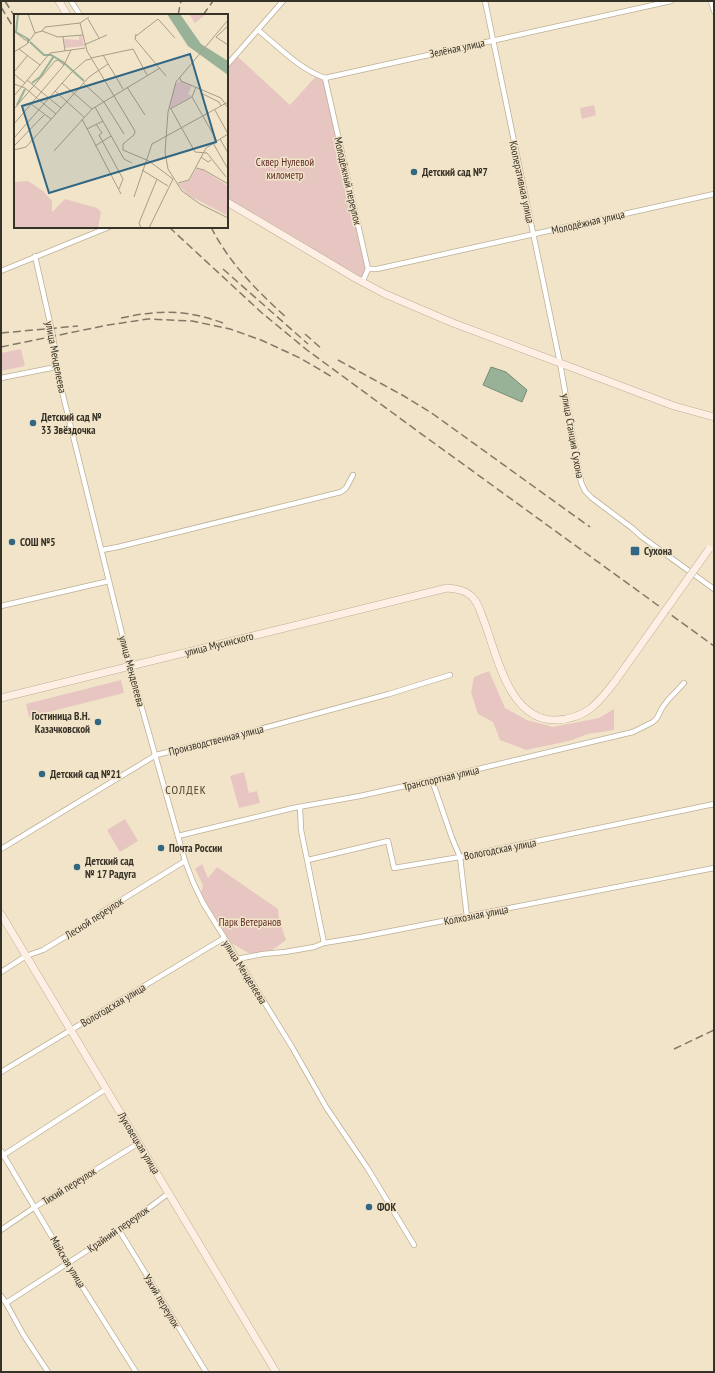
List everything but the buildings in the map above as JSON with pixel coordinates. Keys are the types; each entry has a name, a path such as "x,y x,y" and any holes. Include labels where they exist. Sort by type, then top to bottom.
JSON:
{"street":[{"path":"59,1 66,14"},
{"path":"71,1 79,14"},
{"path":"228,64 283,1"},
{"name":"Кооперативная улица","path":"485,1 560,363"},
{"name":"Зелёная улица","path":"325,78 671,1"},
{"path":"712,1 714,10"},
{"path":"258,30 292,59 317,75 325,78"},
{"name":"Молодёжный переулок","path":"325,78 368,269"},
{"name":"Молодёжная улица","path":"368,269 377,269 714,194"},
{"path":"228,203 362,282 385,294 453,323 674,406 714,417"},
{"path":"1,271 106,228"},
{"name":"улица Менделеева","path":"35,256 53,336 56,367 130,666 185,861 193,882 224,938 292,1047 326,1107 368,1169 414,1244"},
{"path":"362,282 368,269"},
{"name":"улица Станция Сухона","path":"560,363 581,482 585,491 642,537 714,589"},
{"path":"1,378 56,367"},
{"path":"102,550 341,492 346,488 353,474"},
{"name":"улица Мусинского","path":"1,698 362,610 437,590 452,588 465,591 473,598 481,612 502,672 511,691 521,705 534,714 551,720 567,720 585,713 599,702 714,544"},
{"path":"1,606 109,581"},
{"name":"Производственная улица","path":"1,849 156,755 253,731 388,694 450,675"},
{"name":"Транспортная улица","path":"178,836 300,807 360,796 432,780 633,732 653,722 668,700 684,683"},
{"path":"432,780 460,857 467,916"},
{"name":"Вологодская улица","path":"308,860 388,841 394,868 460,857 714,804"},
{"path":"300,807 301,830 324,943"},
{"name":"Лесной переулок","path":"1,972 26,956 43,950 70,934 96,918 102,912 185,861"},
{"name":"Колхозная улица","path":"237,959 307,948 324,943 714,868"},
{"name":"Луковецкая улица","path":"1,914 276,1372"},
{"name":"Вологодская улица","path":"1,1072 224,938"},
{"path":"2,1154 106,1089"},
{"name":"Тихий переулок","path":"1,1230 34,1207 139,1143"},
{"name":"Майская улица","path":"2,1154 68,1264 136,1372"},
{"name":"Крайний переулок","path":"6,1303 119,1230 169,1193"},
{"name":"Узкий переулок","path":"119,1230 206,1372"},
{"path":"1,1296 23,1334 48,1372"}],"green space":[{"name":"Сквер Нулевой километр","path":"236,55 290,105 317,75 325,78 368,269 362,283 228,203 228,64"},
{"path":"594,105 596,115 582,119 580,108"},
{"path":"21,349 25,366 1,371 1,353"},
{"path":"489,671 505,708 527,720 553,727 599,718 614,709 614,730 588,734 569,741 526,750 500,740 493,722 478,714 471,692 474,677"},
{"path":"121,680 124,693 29,717 26,704"},
{"path":"244,772 249,793 257,791 260,803 239,808 230,776"},
{"path":"125,819 138,841 120,852 107,830"},
{"name":"Парк Ветеранов","path":"202,864 208,878 217,867 278,909 279,919 286,940 268,953 254,956 231,943 201,894 203,885 195,869"}],"shaded area":[{"path":"491,367 506,372 527,390 522,402 483,385"}],"railway":[{"path":"5,1 14,15"},
{"path":"178,14 181,1"},
{"path":"204,14 213,1"},
{"path":"1,7 14,28"},
{"path":"170,228 262,313 307,350 714,646"},
{"path":"212,228 235,265 265,298 287,318"},
{"path":"223,269 308,344"},
{"path":"121,318 148,313 172,312 196,315 223,323"},
{"path":"1,347 108,325 148,319 192,321 230,329 261,340 300,358 334,378"},
{"path":"1,333 78,326"},
{"path":"305,334 322,349"},
{"path":"338,360 404,396 433,414 590,527"},
{"path":"674,1049 714,1030"}],"place":[{"name":"Детский сад №7","path":"414,172"},
{"name":"Детский сад № 33 Звёздочка","path":"33,423"},
{"name":"СОШ №5","path":"12,542"},
{"name":"Сухона","path":"635,551"},
{"name":"Гостиница В.Н. Казачковской","path":"98,722"},
{"name":"Детский сад №21","path":"42,774"},
{"name":"Почта России","path":"161,848"},
{"name":"Детский сад № 17 Радуга","path":"77,867"},
{"name":"ФОК","path":"369,1207"}],"district":[{"name":"СОЛДЕК","path":"186,790"}]}
